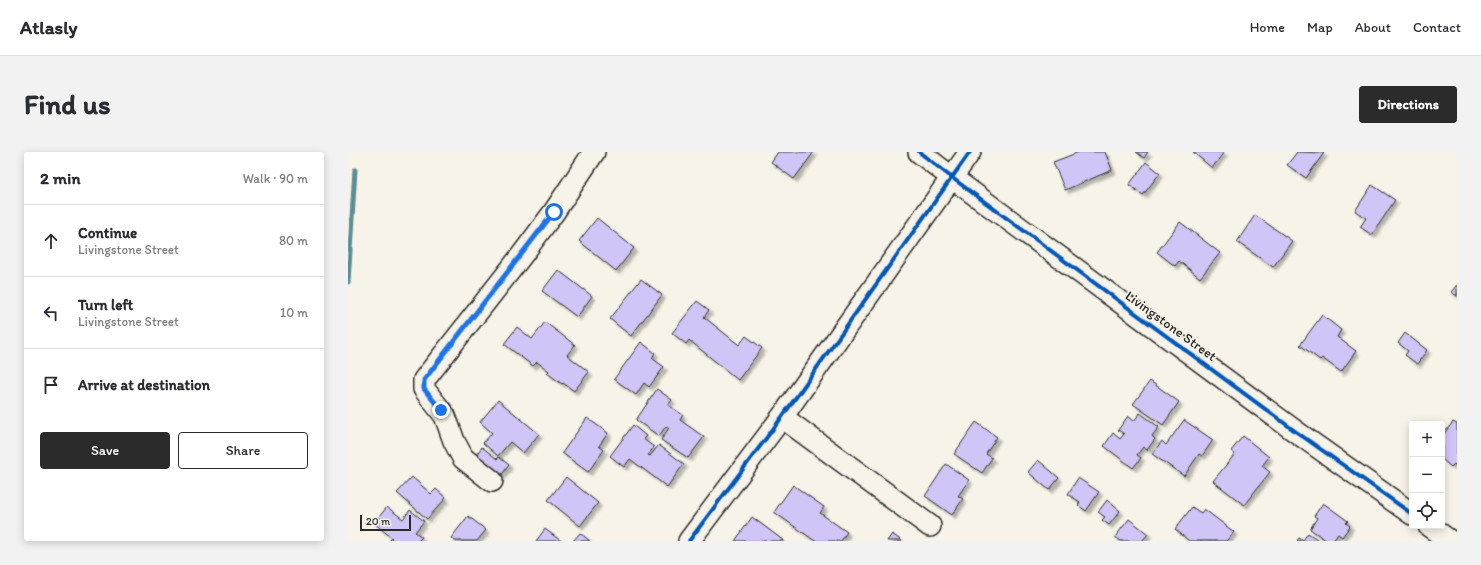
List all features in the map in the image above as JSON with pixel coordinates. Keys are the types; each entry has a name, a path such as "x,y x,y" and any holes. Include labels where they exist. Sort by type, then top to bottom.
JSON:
{"street":[{"path":"492,481 463,458 454,441 445,416 424,389 424,380 532,242 594,152"},
{"name":"Livingstone Street","path":"919,152 1295,431 1409,512"},
{"path":"689,541 782,417 970,152"},
{"path":"782,417 930,526"},
{"path":"1433,529 1450,541"}],"building":[{"path":"778,152 814,152 794,179 771,162"},
{"path":"1079,152 1105,152 1112,170 1065,190 1053,162"},
{"path":"1136,152 1148,152 1144,158"},
{"path":"1193,152 1224,152 1212,168"},
{"path":"1297,152 1324,153 1306,178 1287,165"},
{"path":"1146,162 1160,173 1143,195 1129,185"},
{"path":"1372,185 1395,200 1372,235 1360,227 1366,218 1355,211"},
{"path":"1255,215 1292,241 1273,267 1237,242"},
{"path":"597,218 634,248 616,271 579,241"},
{"path":"1180,222 1220,253 1200,278 1179,261 1175,266 1157,252"},
{"path":"558,270 592,296 577,317 542,291"},
{"path":"641,279 662,295 631,336 610,319"},
{"path":"1457,285 1457,296 1451,292"},
{"path":"697,301 709,310 704,317 739,345 746,336 762,348 738,380 689,340 686,344 672,333"},
{"path":"1322,315 1341,330 1337,337 1356,351 1341,372 1322,358 1320,360 1300,345"},
{"path":"545,322 575,345 567,355 589,372 574,391 547,373 549,371 537,362 533,366 504,344 517,327 532,339"},
{"path":"1405,333 1427,350 1417,364 1405,355 1408,351 1398,343"},
{"path":"641,342 655,353 652,358 664,367 649,387 644,383 636,395 614,379"},
{"path":"1150,381 1179,402 1163,425 1133,404"},
{"path":"657,389 672,400 668,405 683,415 680,420 704,437 688,458 661,440 669,428 666,426 659,436 636,420"},
{"path":"498,400 539,434 523,453 510,442 498,456 483,443 492,433 480,422"},
{"path":"1140,413 1159,427 1152,436 1155,439 1147,450 1143,447 1137,455 1141,458 1133,468 1104,446 1113,433 1120,439 1124,434 1118,430 1128,416 1134,421"},
{"path":"587,418 608,433 599,446 604,450 588,472 562,453"},
{"path":"1184,420 1213,440 1202,456 1199,454 1184,476 1152,454 1162,441 1166,445"},
{"path":"976,422 997,437 986,454 992,458 982,473 954,454"},
{"path":"1453,422 1457,424 1457,466 1454,464 1451,467 1445,462 1445,432"},
{"path":"633,425 646,436 643,439 654,447 648,455 650,456 659,445 684,464 667,487 630,459 624,467 610,456"},
{"path":"1243,436 1269,457 1262,466 1270,472 1244,505 1213,481 1235,454 1231,451"},
{"path":"482,447 497,459 499,457 509,465 497,481 471,461"},
{"path":"1038,460 1059,478 1049,490 1028,472"},
{"path":"946,464 969,480 958,496 963,499 952,515 925,496"},
{"path":"412,477 431,494 436,489 446,498 427,519 397,493"},
{"path":"566,477 598,503 580,526 548,500"},
{"path":"1078,478 1099,492 1086,511 1078,505 1080,502 1068,494"},
{"path":"793,485 824,507 820,513 847,532 841,541 815,541 774,512"},
{"path":"1107,500 1120,511 1109,525 1102,520 1105,517 1098,512"},
{"path":"1323,503 1348,521 1346,523 1350,526 1342,537 1338,534 1333,541 1327,541 1310,529 1317,518 1314,516"},
{"path":"387,507 403,519 410,510 424,521 415,532 422,537 418,541 389,541 392,538 374,523"},
{"path":"1192,507 1201,513 1204,509 1234,532 1226,541 1189,541 1175,529"},
{"path":"468,516 486,530 477,541 455,541 451,538"},
{"path":"752,517 784,541 735,541"},
{"path":"1129,519 1148,534 1142,541 1121,541 1115,537"},
{"path":"545,529 561,541 536,541"},
{"path":"580,533 590,541 573,541"},
{"path":"1308,533 1320,541 1297,541 1299,538 1303,540"},
{"path":"892,534 902,541 887,541"}],"waterway":[{"path":"348,282 355,170"}],"cycle path":[{"path":"919,152 1295,431 1409,512"},
{"path":"689,541 782,417 970,152"}],"route":[{"path":"441,410 424,389 424,380 554,212"}]}
